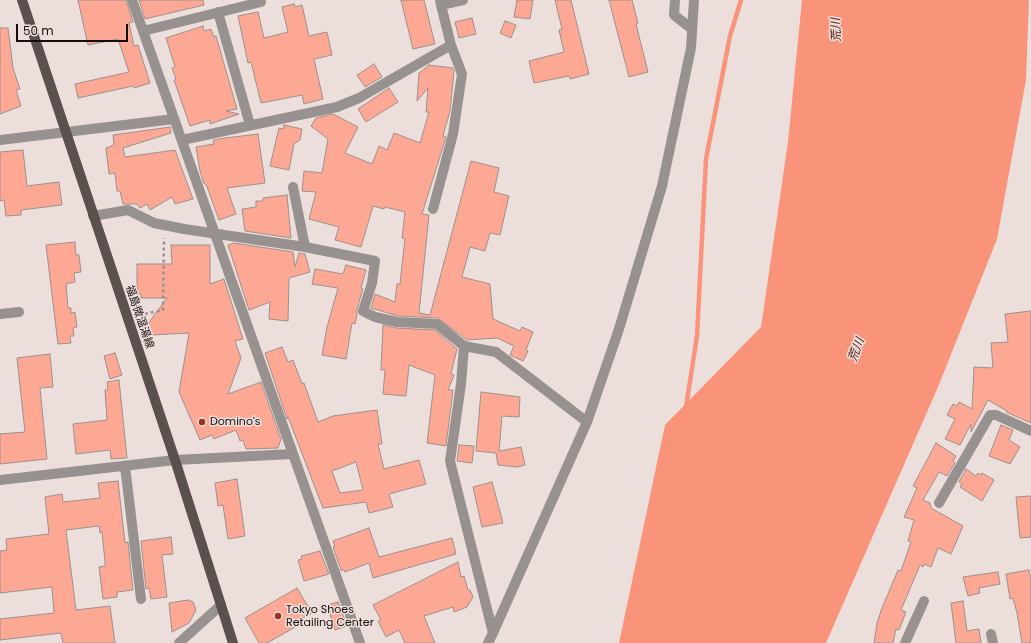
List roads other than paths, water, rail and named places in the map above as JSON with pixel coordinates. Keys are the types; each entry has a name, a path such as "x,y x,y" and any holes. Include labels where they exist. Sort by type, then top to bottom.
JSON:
{"main road":[{"name":"福島微温湯線","path":"22,0 175,460 233,643"}],"street":[{"path":"132,0 360,643"},
{"path":"433,209 453,134 462,74 451,45 440,2 463,0"},
{"path":"675,0 674,15 692,29"},
{"path":"488,643 586,422 619,329 662,186 691,48 694,0"},
{"path":"143,31 261,2"},
{"path":"218,12 250,125"},
{"path":"182,140 337,106 359,98 451,45"},
{"path":"0,140 174,119"},
{"path":"293,187 305,247"},
{"path":"93,216 128,210 164,225 305,247 375,261 372,283 363,311 375,318 397,322 437,324 464,346 496,352 586,422"},
{"path":"0,314 18,312"},
{"path":"464,346 461,384 450,461 492,633"},
{"path":"939,503 990,415 996,414 1031,431"},
{"path":"0,480 175,460 292,454"},
{"path":"125,466 141,599"},
{"path":"905,643 924,600"},
{"path":"179,643 221,605"}],"water":[{"name":"荒川","path":"802,0 1029,0 1026,80 997,239 938,387 826,643 619,643 665,425 761,327 788,142"}],"waterway":[{"path":"686,407 697,336 706,159 730,36 741,0"}],"place":[{"name":"Domino's","path":"202,422"},
{"name":"Tokyo Shoes Retailing Center","path":"278,616"}]}
